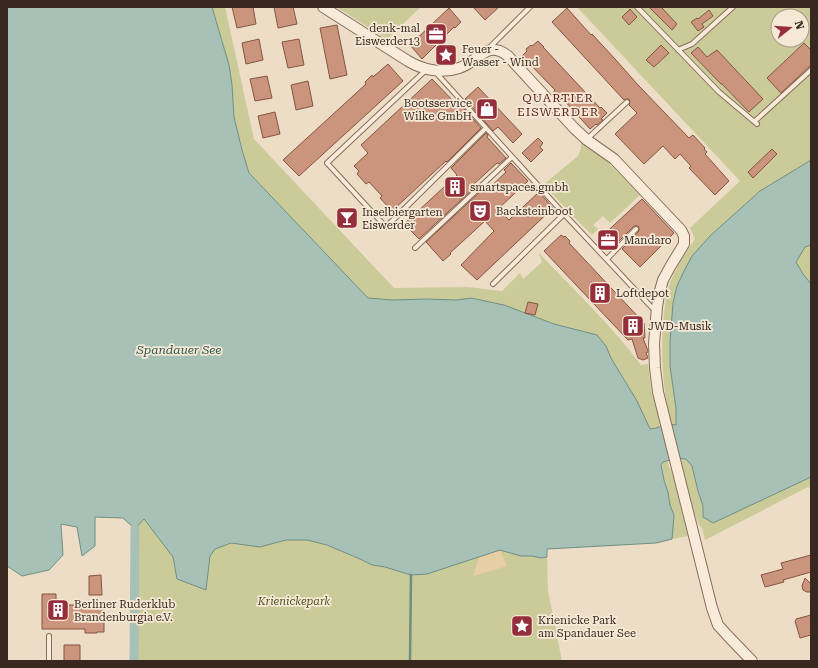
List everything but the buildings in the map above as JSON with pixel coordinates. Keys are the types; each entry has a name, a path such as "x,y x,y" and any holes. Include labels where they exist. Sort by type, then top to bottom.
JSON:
{"street":[{"path":"323,7 422,68 431,70 459,68 484,52 496,49 502,52 508,56 574,128 587,140 614,159 681,230 684,236 684,244 664,280 659,294 656,313 654,344 658,392 664,421 712,608 718,625 752,661"}],"lane":[{"path":"484,52 530,7"},
{"path":"637,7 719,92 756,123 811,70"},
{"path":"678,50 692,44 733,7"},
{"path":"486,128 386,227 327,163 431,70 439,76 656,313"},
{"path":"587,140 627,102"},
{"path":"415,248 512,157"},
{"path":"493,284 564,214"},
{"path":"607,259 636,229"},
{"path":"49,636 49,661"}],"green space":[{"path":"212,7 225,7 254,139 394,288 468,287 502,291 520,273 523,279 542,262 539,253 605,322 641,365 648,364 651,390 661,423 659,424 660,426 656,429 650,429 637,401 611,358 606,346 596,335 554,324 504,305 471,298 456,300 393,300 368,298 249,173 234,117 229,65"},
{"path":"336,7 421,7 387,39"},
{"path":"577,7 811,7 811,160 760,191 711,235 692,256 684,271 677,286 673,303 670,341 670,366 676,408 676,425 674,425 670,424 664,383 662,355 665,301 675,271 695,239 690,228 740,181"},
{"path":"581,141 605,159 640,195 610,223 603,216 593,225 598,229 592,235 544,184 578,156 581,148"},
{"path":"811,245 811,284 796,262 805,247"},
{"path":"680,458 686,459 692,466 703,506 703,517 713,523 811,477 811,489 808,487 705,540 702,528 692,507"},
{"path":"668,461 673,475 688,536 672,539 674,515 670,505 661,465 663,462"},
{"name":"Krienickepark","path":"144,519 173,557 177,579 206,590 210,556 214,549 231,543 260,547 286,540 307,540 327,545 372,565 385,567 411,575 500,550 521,556 541,558 547,557 548,591 562,661 134,661 135,529"}],"sand":[{"path":"500,550 507,566 473,576 479,557"}],"water":[{"name":"Spandauer See","path":"7,7 212,7 229,65 234,117 249,173 368,298 393,300 456,300 471,298 504,305 554,324 597,335 606,346 611,358 637,401 650,429 667,424 676,425 676,408 670,366 673,303 677,286 692,256 711,235 760,191 811,160 811,245 805,247 796,262 811,284 811,477 713,523 703,517 703,506 692,466 686,459 677,458 663,462 661,465 670,505 674,515 672,539 656,543 547,549 547,557 541,558 521,556 500,550 427,574 411,575 385,567 372,565 327,545 307,540 286,540 260,547 231,543 215,549 210,556 206,590 177,579 173,557 144,519 135,529 123,518 95,517 95,546 82,556 77,527 61,524 63,555 49,570 22,576 7,566"}],"waterway":[{"path":"134,661 135,529"},
{"path":"410,661 411,575"}],"place":[{"name":"denk-mal Eiswerder13","path":"436,34"},
{"name":"Feuer - Wasser - Wind","path":"446,55"},
{"name":"Bootsservice Wilke GmbH","path":"487,109"},
{"name":"smartspaces.gmbh","path":"455,187"},
{"name":"Backsteinboot","path":"480,211"},
{"name":"Inselbiergarten Eiswerder","path":"347,218"},
{"name":"Mandaro","path":"608,240"},
{"name":"Loftdepot","path":"600,293"},
{"name":"JWD-Musik","path":"633,326"},
{"name":"Berliner Ruderklub Brandenburgia e.V.","path":"58,610"},
{"name":"Krienicke Park am Spandauer See","path":"522,626"}],"district":[{"name":"QUARTIER EISWERDER","path":"558,105"}]}
